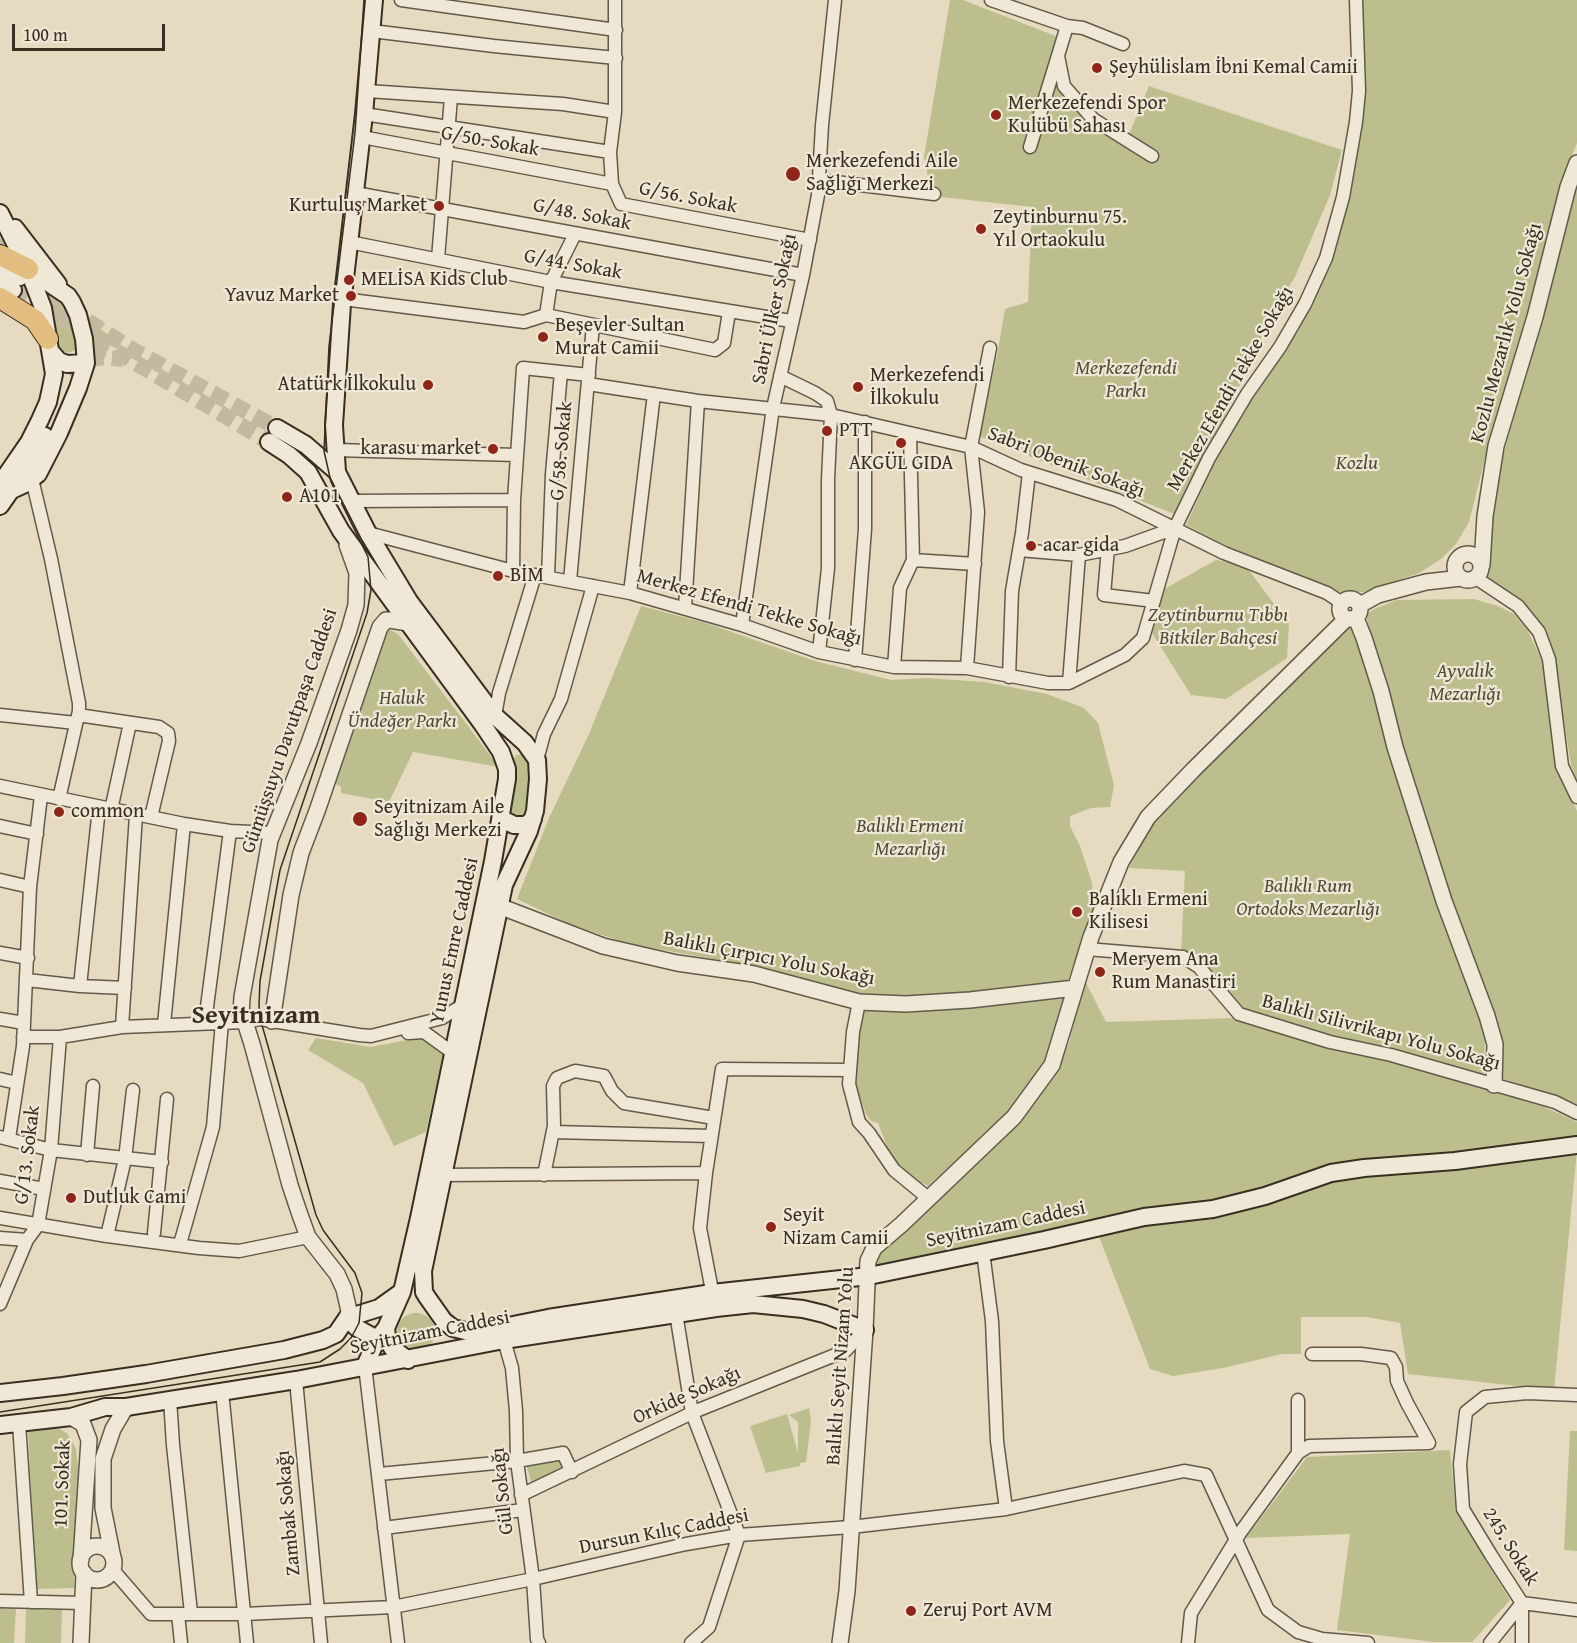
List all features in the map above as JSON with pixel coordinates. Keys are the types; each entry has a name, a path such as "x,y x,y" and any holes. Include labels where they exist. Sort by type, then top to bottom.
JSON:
{"main road":[{"path":"337,472 335,414 343,299 367,91 374,0"},
{"path":"0,208 68,296 80,321 86,363 59,433 38,474 32,479 6,487"},
{"path":"0,213 15,306 35,320 59,361 67,364 86,363"},
{"path":"0,255 12,284"},
{"path":"0,268 12,284 43,308 53,380 48,402 6,487 0,506"},
{"path":"12,284 68,296"},
{"path":"43,308 52,296 68,296"},
{"path":"6,487 38,448 55,417 71,376"},
{"path":"505,760 483,725 341,531 308,472 289,455 273,435 306,445 337,472 368,533 409,601 495,716 525,743 537,760"},
{"path":"505,760 508,752 525,743"},
{"name":"Yunus Emre Caddesi","path":"365,1366 402,1292 501,816 507,779 505,760"},
{"name":"Yunus Emre Caddesi","path":"444,1321 427,1297 423,1271 504,885 533,819 537,792 537,760"},
{"path":"501,816 514,825 526,825 533,819"},
{"name":"Seyitnizam Caddesi","path":"444,1321 453,1328 478,1332 548,1318 714,1301 869,1276 1144,1217 1213,1209 1265,1196 1331,1173 1455,1161 1577,1145"},
{"path":"402,1292 379,1308 347,1318 357,1328 387,1336 392,1348 408,1360"},
{"name":"Seyitnizam Caddesi","path":"0,1425 71,1417 105,1407 126,1407 296,1380 504,1340 676,1313 714,1301 803,1309 824,1314 866,1330"},
{"name":"Seyitnizam Caddesi","path":"0,1393 146,1374 284,1350 323,1340 336,1334 347,1318"},
{"path":"434,1354 444,1340 444,1321"}],"street":[{"path":"401,0 616,30"},
{"name":"G/56. Sokak","path":"615,0 615,112 610,152 612,184 621,204 810,240"},
{"name":"Sabri Ülker Sokağı","path":"741,625 773,408 810,240 819,180 822,125 836,0"},
{"path":"991,0 1066,26 1083,28 1123,44"},
{"name":"Merkez Efendi Tekke Sokağı","path":"368,533 513,571 630,593 741,625 819,652 894,667 967,668 1048,683 1069,683 1125,655 1143,638 1174,528 1209,458 1280,347 1305,304 1326,258 1343,197 1356,122 1359,91 1356,0"},
{"path":"1030,147 1066,26"},
{"path":"372,31 616,58"},
{"path":"1058,56 1064,86 1093,119 1152,156"},
{"path":"367,91 563,104 615,112"},
{"path":"438,259 451,97"},
{"path":"364,114 610,152"},
{"name":"G/50. Sokak","path":"362,137 612,184"},
{"name":"Kozlu Mezarlık Yolu Sokağı","path":"1485,516 1496,446 1535,317 1568,187 1577,164"},
{"path":"819,180 934,194"},
{"name":"G/48. Sokak","path":"355,193 803,275"},
{"path":"546,315 551,282 575,234"},
{"name":"G/44. Sokak","path":"350,242 551,282 791,321"},
{"path":"343,299 524,322 546,315 715,350 724,343 729,312"},
{"name":"G/58. Sokak","path":"570,581 593,325"},
{"path":"967,668 978,512 971,447 990,348"},
{"name":"Sabri Obenik Sokağı","path":"517,455 523,368 561,372 654,394 698,401 831,415 971,447 1029,472 1117,501 1224,553 1327,593 1342,603"},
{"path":"548,576 552,474 561,372"},
{"path":"780,376 827,401 831,415 828,568 819,652"},
{"path":"630,593 654,394"},
{"path":"685,608 698,401"},
{"path":"855,660 865,529 865,422"},
{"path":"894,667 900,588 913,560 910,434"},
{"path":"335,450 517,455 513,571"},
{"path":"1009,677 1012,591 1029,472"},
{"path":"32,479 39,502 79,703 59,800"},
{"path":"353,501 514,500"},
{"path":"1485,516 1455,567 1473,574 1518,606 1539,632 1549,659 1562,766 1577,797"},
{"path":"1473,574 1485,516"},
{"path":"1019,550 1079,555 1125,546 1174,528"},
{"name":"Gümüşsuyu Davutpaşa Caddesi","path":"341,531 357,573 356,605 309,743 272,837 242,997 241,1016 245,1022 290,1185 308,1237 337,1274 348,1303 347,1318"},
{"path":"1108,548 1104,595 1154,601"},
{"path":"1069,683 1079,555"},
{"path":"1426,582 1461,557 1478,558 1473,574"},
{"path":"913,560 975,564"},
{"path":"1354,614 1378,595 1426,582 1473,574"},
{"path":"495,716 499,693 535,575"},
{"path":"537,760 544,734 561,699 593,586"},
{"path":"1342,603 1352,599 1354,614 1381,691 1395,747 1444,901 1487,1016 1495,1044 1494,1085"},
{"name":"Balıklı Seyit Nizam Yolu","path":"840,1643 846,1609 866,1330 868,1261 874,1248 1014,1117 1052,1065 1087,949 1121,862 1148,817 1194,769 1354,614"},
{"path":"272,1021 291,895 301,853 380,627 386,620 408,624"},
{"path":"0,715 159,726 168,734 169,741 151,817"},
{"path":"80,986 105,809 130,723"},
{"path":"525,743 544,734"},
{"path":"0,786 184,824 272,837"},
{"path":"41,796 30,887 23,1037 17,1083 5,1138 51,1150 162,1162"},
{"path":"122,1027 136,815"},
{"path":"164,1024 184,824"},
{"path":"0,826 37,834"},
{"path":"205,1022 230,831"},
{"path":"0,880 30,887"},
{"name":"Balıklı Çırpıcı Yolu Sokağı","path":"499,906 603,946 677,963 754,974 859,1002 906,1004 970,1000 1075,988"},
{"name":"Balıklı Silivrikapı Yolu Sokağı","path":"1087,949 1182,957 1199,967 1239,1014 1330,1042 1390,1055 1556,1102 1577,1113"},
{"path":"0,953 28,958"},
{"path":"27,980 124,988"},
{"path":"859,1002 853,1032 849,1084 859,1122 894,1170 928,1198"},
{"path":"23,1037 60,1037 122,1027 245,1022 260,1019 370,1036 442,1018 463,1005"},
{"path":"0,1019 24,1023"},
{"path":"180,1244 213,1127 222,1022"},
{"path":"245,1022 366,1042 410,1032 424,1032 453,1053"},
{"name":"G/13. Sokak","path":"0,1304 6,1276 38,1225 51,1150 60,1037"},
{"path":"714,1301 700,1228 722,1069 850,1070"},
{"path":"544,1175 553,1132 553,1086 558,1078 575,1071 604,1076 612,1091 624,1103 714,1118"},
{"path":"0,1080 17,1083"},
{"path":"87,1155 93,1086"},
{"path":"107,1236 125,1159 133,1090"},
{"path":"154,1233 167,1099"},
{"path":"553,1132 711,1136"},
{"path":"442,1175 706,1173"},
{"path":"0,1181 44,1189"},
{"path":"0,1218 107,1236 239,1251 308,1237"},
{"path":"0,1238 27,1240"},
{"path":"983,1252 992,1321 997,1441 1006,1509"},
{"path":"676,1313 692,1413 739,1535 709,1627 692,1642"},
{"name":"Orkide Sokağı","path":"522,1495 692,1413 845,1351 866,1330"},
{"name":"Gül Sokağı","path":"504,1340 512,1368 517,1461 533,1579 537,1642"},
{"path":"1188,1643 1191,1613 1236,1539 1298,1453 1309,1446 1429,1443 1397,1381 1396,1367 1391,1358 1361,1354 1312,1354"},
{"path":"365,1366 398,1643"},
{"name":"Zambak Sokağı","path":"296,1380 321,1643"},
{"path":"222,1391 247,1643"},
{"name":"245. Sokak","path":"1522,1603 1463,1509 1460,1464 1466,1412 1485,1397 1527,1393 1577,1395"},
{"path":"170,1399 185,1613 181,1643"},
{"path":"1298,1400 1298,1453"},
{"name":"101. Sokak","path":"109,1571 103,1508 103,1459 113,1429 126,1407"},
{"name":"101. Sokak","path":"71,1417 83,1424 89,1440 82,1566 81,1643"},
{"name":"101. Sokak","path":"19,1423 31,1602"},
{"path":"379,1474 517,1461 563,1453 572,1472"},
{"name":"Dursun Kılıç Caddesi","path":"109,1571 151,1614 244,1614 393,1607 533,1579 686,1544 739,1535 851,1527 1006,1509 1184,1471 1206,1475 1236,1539"},
{"path":"384,1528 523,1510"},
{"path":"1236,1539 1268,1610 1298,1632 1322,1639 1368,1643"},
{"path":"0,1601 83,1603 109,1571 107,1549 96,1546 86,1550 82,1566 92,1579 109,1571"},
{"path":"1522,1603 1577,1610"},
{"path":"1490,1643 1522,1603"},
{"path":"1522,1603 1522,1643"}],"green space":[{"name":"Merkezefendi Parkı","path":"950,0 963,0 1058,37 1058,85 1090,126 1124,146 1149,86 1342,150 1330,195 1295,277 1274,311 1179,516 979,436 1005,309 1028,302 1032,207 932,196 924,157"},
{"name":"Kozlu","path":"1361,0 1577,0 1577,143 1561,181 1538,281 1489,443 1469,522 1456,544 1441,559 1419,573 1364,592 1340,592 1235,550 1186,525 1217,458 1258,389 1297,333 1334,255 1348,194"},
{"path":"1577,182 1577,780 1571,765 1554,658 1546,633 1533,613 1514,596 1488,583 1487,513"},
{"path":"58,302 64,305 75,328 77,347 74,351 67,353 58,348 51,310 52,305"},
{"path":"89,322 109,335 101,349 107,354 101,363 95,360"},
{"name":"Zeytinburnu Tıbbı Bitkiler Bahçesi","path":"1216,560 1245,565 1289,624 1287,658 1226,699 1191,695 1152,633 1159,592"},
{"name":"Ayvalık Mezarlığı","path":"1474,599 1498,606 1514,614 1527,629 1542,661 1553,743 1565,785 1577,811 1577,1104 1502,1078 1502,1045 1494,1010 1434,852 1397,732 1366,615 1374,609 1397,600"},
{"name":"Balıklı Ermeni Mezarlığı","path":"641,606 706,623 815,661 891,680 927,678 984,682 1047,694 1084,708 1098,723 1114,785 1110,807 1091,808 1070,816 1070,826 1080,846 1092,883 1093,909 1066,985 894,998 850,993 748,965 629,944 567,923 517,899 549,818 589,734"},
{"name":"Balıklı Rum Ortodoks Mezarlığı","path":"1349,625 1363,649 1388,746 1447,931 1485,1033 1484,1076 1393,1048 1336,1036 1246,1010 1203,967 1181,953 1185,871 1129,868 1154,820 1181,790"},
{"name":"Haluk Ündeğer Parkı","path":"389,629 398,634 499,767 413,752 389,802 341,793 341,787 334,783 382,632"},
{"path":"517,755 523,755 529,762 531,783 525,816 520,819 510,813 513,759"},
{"path":"1084,979 1106,1022 1235,1018 1333,1050 1392,1062 1542,1106 1577,1122 1577,1139 1117,1216 957,1248 876,1268 876,1259 882,1248 1056,1070 1069,1043"},
{"path":"1066,993 1047,1064 1010,1112 928,1186 896,1169 878,1123 871,1121 866,1114 854,1082 863,1009 918,1012"},
{"path":"422,1037 443,1053 426,1132 394,1146 363,1083 308,1050 316,1038 371,1047"},
{"path":"1577,1150 1554,1390 1408,1374 1400,1323 1367,1317 1301,1317 1301,1354 1282,1354 1223,1368 1173,1376 1150,1369 1098,1234 1327,1180"},
{"path":"416,1313 423,1314 429,1319 434,1325 434,1339 429,1345 423,1350 416,1351 409,1350 403,1345 398,1339 397,1332 398,1325 403,1319 409,1314"},
{"path":"809,1408 811,1421 806,1462 800,1463 800,1466 766,1473 750,1426 787,1414 798,1453 798,1422 789,1415"},
{"path":"52,1425 67,1433 76,1449 79,1474 74,1536 74,1588 35,1589 28,1428"},
{"path":"1570,1431 1577,1431 1577,1551 1564,1550"},
{"path":"1450,1450 1456,1512 1510,1600 1472,1642 1434,1642 1337,1630 1350,1534 1246,1538 1307,1457"},
{"path":"559,1456 566,1470 532,1486 526,1463"},
{"path":"0,1607 16,1608 14,1643 0,1643"},
{"path":"26,1609 62,1610 61,1643 25,1643"}],"tunnel":[{"path":"0,239 27,258"},
{"path":"27,282 133,350 277,428"},
{"path":"13,290 269,442"},
{"path":"71,376 76,368 91,359 103,357 123,359"}],"tram line":[{"path":"0,1412 320,1362 340,1349 351,1338 359,1323 362,1293 355,1273 323,1230 316,1215 262,1025 259,1006 260,981 280,870 367,613 371,590 368,557 331,482 324,451 329,346 355,133 364,0"}],"place":[{"name":"Şeyhülislam İbni Kemal Camii","path":"1097,68"},
{"name":"Merkezefendi Spor Kulübü Sahası","path":"996,115"},
{"name":"Merkezefendi Aile Sağlığı Merkezi","path":"793,174"},
{"name":"Kurtuluş Market","path":"439,206"},
{"name":"Zeytinburnu 75. Yıl Ortaokulu","path":"981,229"},
{"name":"MELİSA Kids Club","path":"349,280"},
{"name":"Yavuz Market","path":"351,296"},
{"name":"Beşevler Sultan Murat Camii","path":"543,337"},
{"name":"Atatürk İlkokulu","path":"428,385"},
{"name":"Merkezefendi İlkokulu","path":"858,387"},
{"name":"PTT","path":"827,431"},
{"name":"AKGÜL GIDA","path":"901,443"},
{"name":"karasu market","path":"493,449"},
{"name":"A101","path":"287,497"},
{"name":"acar gida","path":"1031,546"},
{"name":"BİM","path":"498,576"},
{"name":"common","path":"59,812"},
{"name":"Seyitnizam Aile Sağlığı Merkezi","path":"360,819"},
{"name":"Balıklı Ermeni Kilisesi","path":"1077,912"},
{"name":"Meryem Ana Rum Manastiri","path":"1100,972"},
{"name":"Dutluk Cami","path":"71,1198"},
{"name":"Seyit Nizam Camii","path":"771,1227"},
{"name":"Zeruj Port AVM","path":"911,1611"}],"district":[{"name":"Seyitnizam","path":"256,1016"}]}
